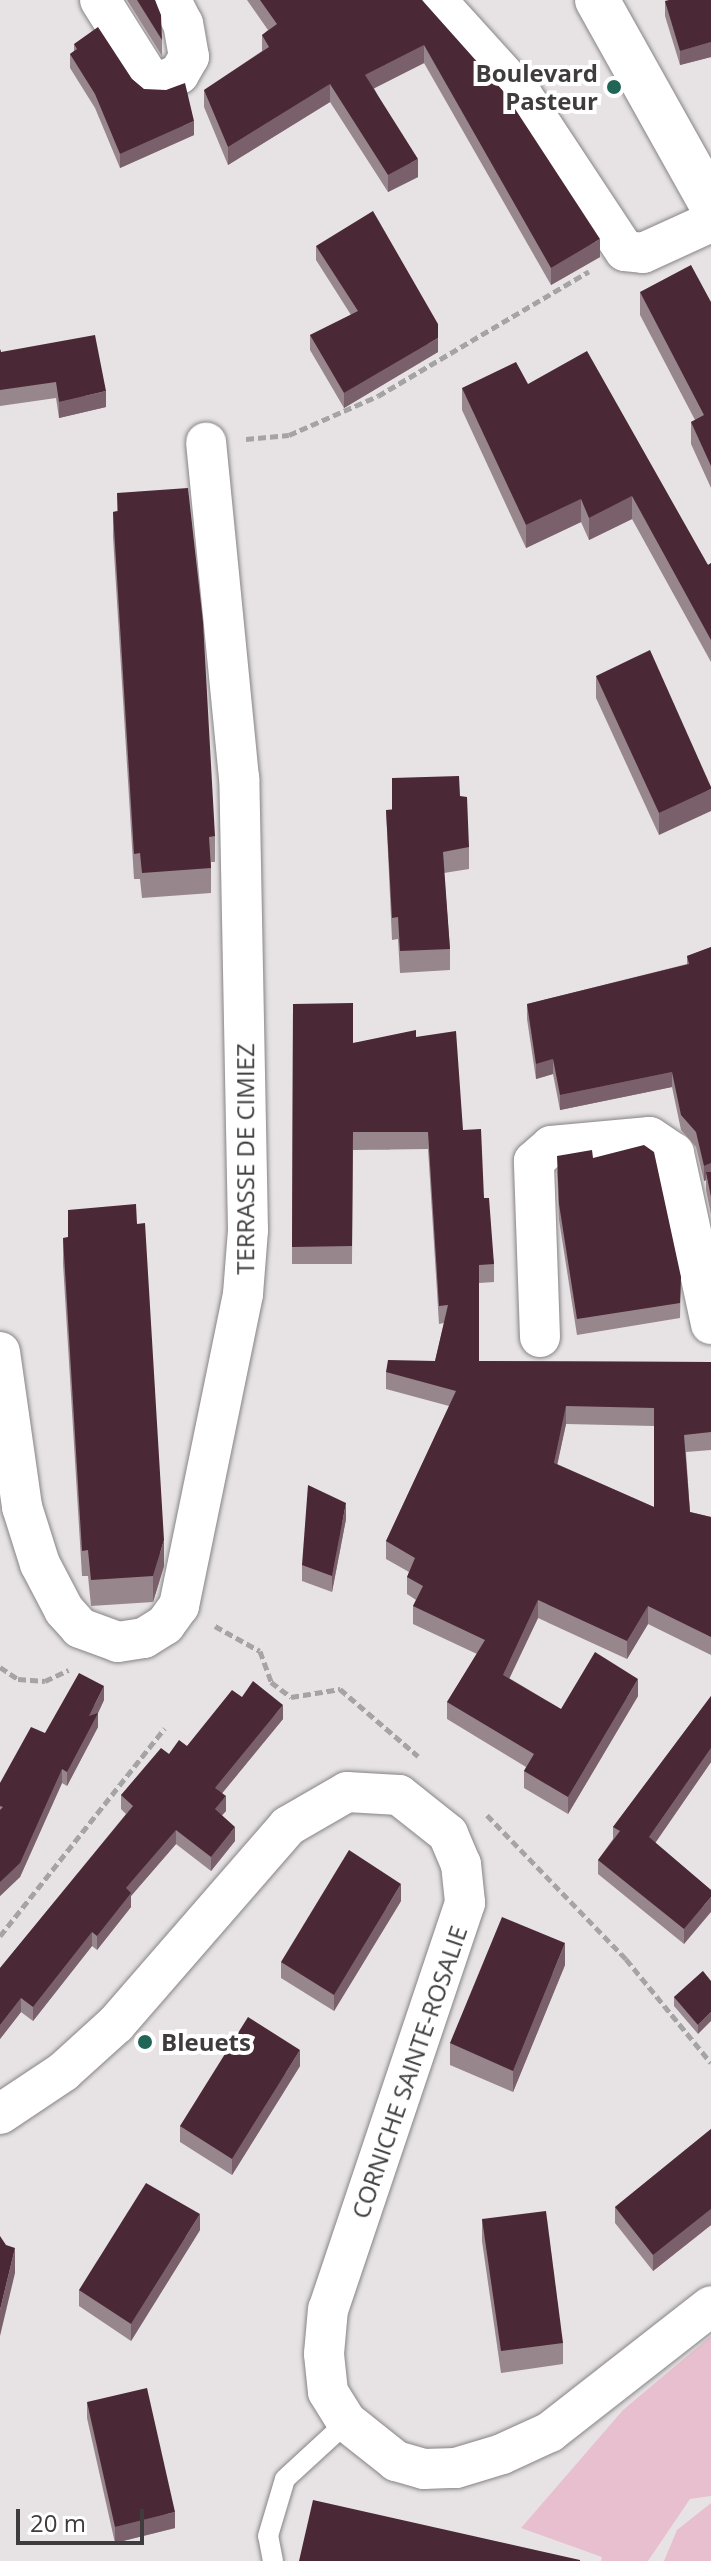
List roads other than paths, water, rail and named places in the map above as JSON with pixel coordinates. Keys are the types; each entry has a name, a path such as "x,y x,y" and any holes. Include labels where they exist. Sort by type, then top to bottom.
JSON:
{"street":[{"path":"100,0 151,81 158,83 179,74 189,57 183,24 171,0"},
{"path":"436,0 522,95 625,251 643,253 711,222"},
{"path":"597,0 711,204"},
{"name":"TERRASSE DE CIMIEZ","path":"0,1352 22,1507 40,1564 64,1610 80,1628 102,1638 144,1638 165,1625 179,1606 243,1294 248,1126 239,778 206,443"},
{"path":"540,1337 534,1161 551,1146 650,1137 674,1153 711,1324"},
{"name":"CORNICHE SAINTE-ROSALIE","path":"0,2114 63,2072 116,2024 268,1846 308,1810 347,1792 379,1790 399,1795 433,1816 458,1852 465,1903 328,2309 324,2354 328,2392 347,2422 396,2461 424,2469 456,2468 502,2454 550,2432 711,2306"}],"lane":[{"path":"273,2561 268,2536 285,2479 347,2422"}],"place":[{"name":"Boulevard Pasteur","path":"614,87"},
{"name":"Bleuets","path":"145,2042"}]}
